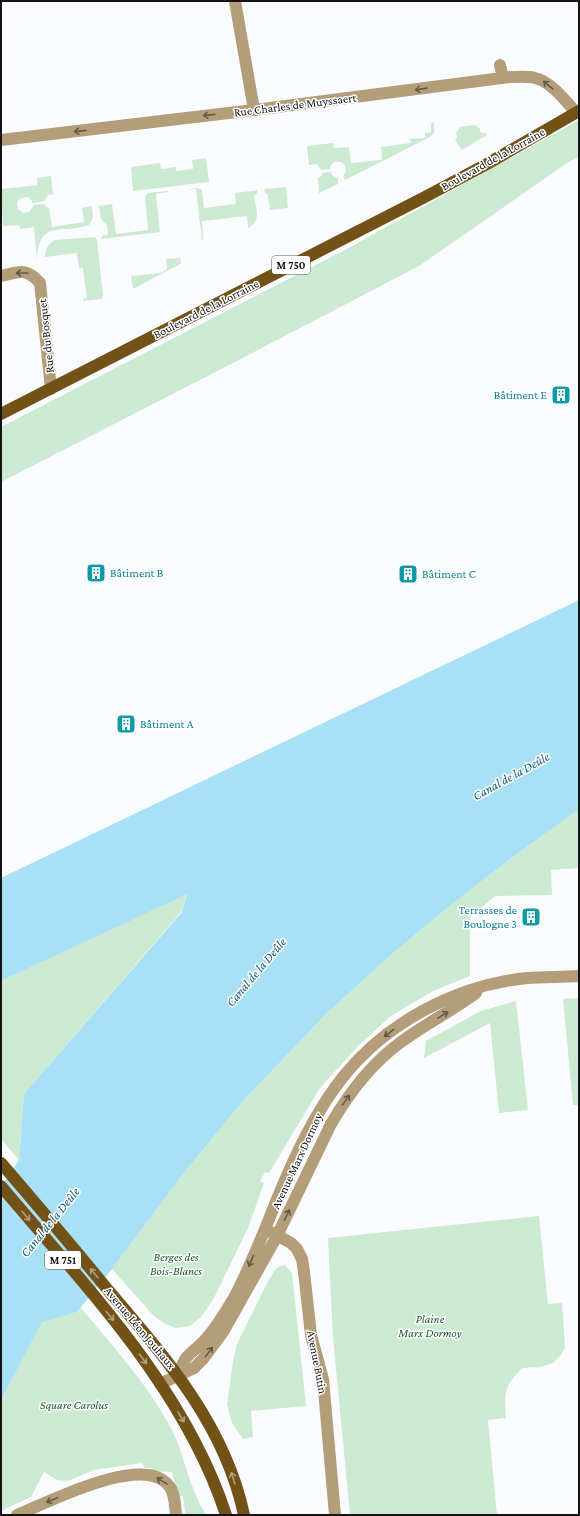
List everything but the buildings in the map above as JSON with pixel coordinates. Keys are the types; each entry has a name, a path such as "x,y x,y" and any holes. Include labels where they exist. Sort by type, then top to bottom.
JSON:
{"main road":[{"name":"Boulevard de la Lorraine","path":"1,414 423,198 487,164 577,111"},
{"name":"Avenue Léon Jouhaux","path":"1,1163 138,1324 178,1374 194,1398 222,1450 230,1468 244,1515"},
{"name":"Avenue Léon Jouhaux","path":"1,1186 125,1334 160,1384 200,1452 217,1490 226,1515"}],"street":[{"path":"235,1 254,110"},
{"path":"500,65 503,78"},
{"name":"Rue Charles de Muyssaert","path":"1,140 254,110 503,78 535,77 550,86 577,111"},
{"name":"Rue du Bosquet","path":"1,276 23,272 30,273 40,283 51,389"},
{"name":"Avenue Marx Dormoy","path":"178,1374 186,1358 206,1339 235,1296 300,1149 320,1111 344,1075 388,1033 405,1021 453,997 487,986 527,978 579,976"},
{"name":"Avenue Marx Dormoy","path":"160,1384 178,1374 194,1368 204,1359 223,1332 277,1236 331,1124 339,1110 361,1080 400,1042 487,986"},
{"name":"Avenue Butin","path":"265,1229 297,1248 304,1272 311,1335 322,1380 335,1515"},
{"path":"17,1515 87,1485 102,1480 139,1474 152,1476 168,1484 173,1496 176,1515"}],"green space":[{"path":"579,120 579,157 570,161 419,266 1,482 1,427 343,251"},
{"path":"434,122 434,133 430,137 345,180 343,176 346,172 345,165 341,162 334,162 330,167 331,169 321,170 317,164 309,165 307,146 333,143 334,148 349,147 351,163 382,160 381,147 411,143 410,139 425,138 425,133 431,132 431,123"},
{"path":"475,125 480,129 480,132 486,133 487,135 462,150 455,140 457,138 456,132 460,127"},
{"path":"206,158 209,182 133,191 131,167 160,163 161,169 176,167 176,171 193,169 192,160"},
{"path":"331,172 331,174 336,178 338,177 338,184 319,194 318,178 322,175 322,173"},
{"path":"51,176 53,194 48,195 44,201 32,203 28,197 21,198 17,202 18,209 23,213 29,212 33,205 45,204 45,206 49,208 52,227 84,222 82,208 92,206 93,218 89,225 79,228 53,230 47,233 42,238 37,260 34,227 20,229 19,225 3,226 1,189 38,185 37,178"},
{"path":"286,187 288,208 270,210 268,195 264,189"},
{"path":"197,188 202,190 204,208 236,204 235,193 257,190 257,193 254,196 257,210 257,218 255,222 248,228 247,216 202,221 202,240 196,189 184,190"},
{"path":"168,191 156,194 160,232 101,239 102,236 108,234 107,225 101,219 99,206 112,204 116,234 148,230 145,196 148,193"},
{"path":"95,237 97,240 103,296 101,299 83,301 83,299 87,298 83,268 79,268 77,253 45,257 47,247 55,240"},
{"path":"180,258 180,264 133,289 131,276 161,273 167,269 166,259"},
{"name":"Berges des Bois-Blancs","path":"579,809 579,868 551,870 552,895 495,896 470,917 470,976 433,991 391,1016 358,1046 320,1088 269,1173 265,1172 260,1181 264,1183 248,1228 214,1298 201,1317 190,1326 176,1328 165,1324 153,1315 112,1269 184,1173 242,1102 327,1013 393,953 452,904"},
{"path":"187,893 182,911 24,1094 19,1160 1,1139 1,981"},
{"path":"579,998 579,1105 573,1105 563,999"},
{"path":"516,1001 528,1110 499,1113 490,1023 424,1058 426,1041 481,1011"},
{"name":"Plaine Marx Dormoy","path":"539,1216 548,1304 562,1303 565,1347 561,1355 553,1363 540,1367 522,1368 508,1385 506,1391 506,1418 488,1420 497,1515 350,1515 333,1338 328,1238"},
{"path":"285,1265 292,1273 306,1406 251,1411 253,1437 243,1439 232,1423 227,1404 237,1344 267,1283 275,1270 280,1266"},
{"name":"Square Carolus","path":"81,1308 130,1366 163,1413 172,1430 192,1485 206,1515 187,1515 185,1513 183,1496 178,1497 172,1472 151,1471 151,1468 145,1468 142,1463 94,1470 68,1481 57,1480 44,1472 31,1497 1,1511 1,1400 42,1321 77,1312"}],"water":[{"name":"Canal de la Deûle","path":"579,600 579,809 452,904 393,953 327,1013 242,1102 184,1173 112,1269 77,1312 42,1322 1,1400 1,1187 19,1160 24,1094 182,912 187,894 1,981 1,878"}],"place":[{"name":"Bâtiment E","path":"561,395"},
{"name":"Bâtiment B","path":"96,573"},
{"name":"Bâtiment C","path":"408,574"},
{"name":"Bâtiment A","path":"126,724"},
{"name":"Terrasses de Boulogne 3","path":"531,917"}]}
